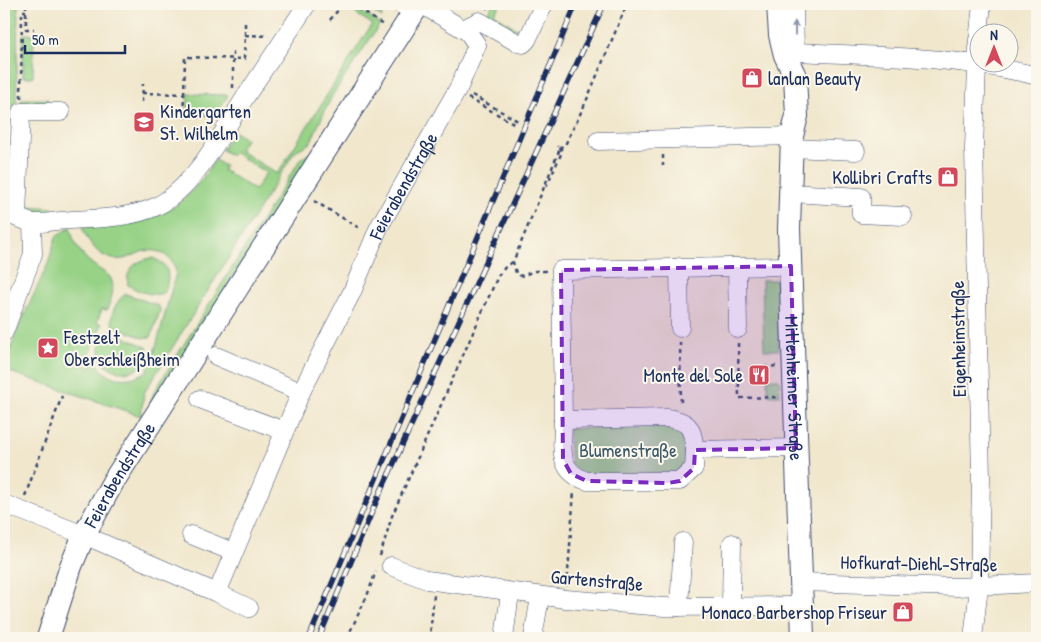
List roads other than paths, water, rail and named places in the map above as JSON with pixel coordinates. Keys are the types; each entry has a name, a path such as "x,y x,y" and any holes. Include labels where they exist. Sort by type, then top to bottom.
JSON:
{"main road":[{"name":"Feierabendstraße","path":"48,638 71,566 84,536 113,482 316,163 340,106 411,4"},
{"name":"Mittenheimer Straße","path":"778,4 787,47 781,75 781,118 792,142 790,193 791,266 803,638"}],"street":[{"path":"18,217 126,215 155,207 178,191 210,151 307,4"},
{"name":"Feierabendstraße","path":"216,593 301,392 352,292 379,227 462,92 475,53 477,45 463,29 411,4"},
{"path":"463,29 478,21 523,44 527,40 544,4"},
{"path":"768,4 787,47 968,63"},
{"name":"Mittenheimer Straße","path":"787,47 794,4"},
{"path":"980,22 982,4"},
{"name":"Eigenheimstraße","path":"973,638 979,587 981,479 974,148 976,72"},
{"path":"1017,72 1037,76"},
{"path":"4,332 33,254 18,217 21,112 61,112"},
{"path":"598,141 792,142 856,151"},
{"path":"790,193 861,197 861,214 904,216"},
{"path":"563,420 667,418 681,420 688,426 695,450 694,468 680,481 595,482 575,478 568,471 563,459 557,270 791,266"},
{"path":"679,267 680,328"},
{"path":"736,267 738,329"},
{"path":"216,356 301,392"},
{"path":"200,399 284,432"},
{"path":"695,450 796,448"},
{"path":"4,504 84,536"},
{"path":"191,534 233,552"},
{"name":"Feierabendstraße","path":"84,536 250,608"},
{"path":"679,607 683,542"},
{"path":"732,544 732,606"},
{"name":"Gartenstraße","path":"392,566 435,581 566,600 679,607 803,606"},
{"name":"Hofkurat-Diehl-Straße","path":"801,582 979,587 1037,584"},
{"path":"504,638 510,593"},
{"path":"533,638 540,597"}],"railway":[{"path":"309,638 576,4"},
{"path":"319,638 377,500 604,4"}],"place":[{"name":"lanlan Beauty","path":"752,78"},
{"name":"Kindergarten St. Wilhelm","path":"144,122"},
{"name":"Kollibri Crafts","path":"948,177"},
{"name":"Festzelt Oberschleißheim","path":"48,348"},
{"name":"Monte del Sole","path":"759,375"},
{"name":"Monaco Barbershop Friseur","path":"903,612"}],"park label":[{"name":"Blumenstraße","path":"628,450"}]}
